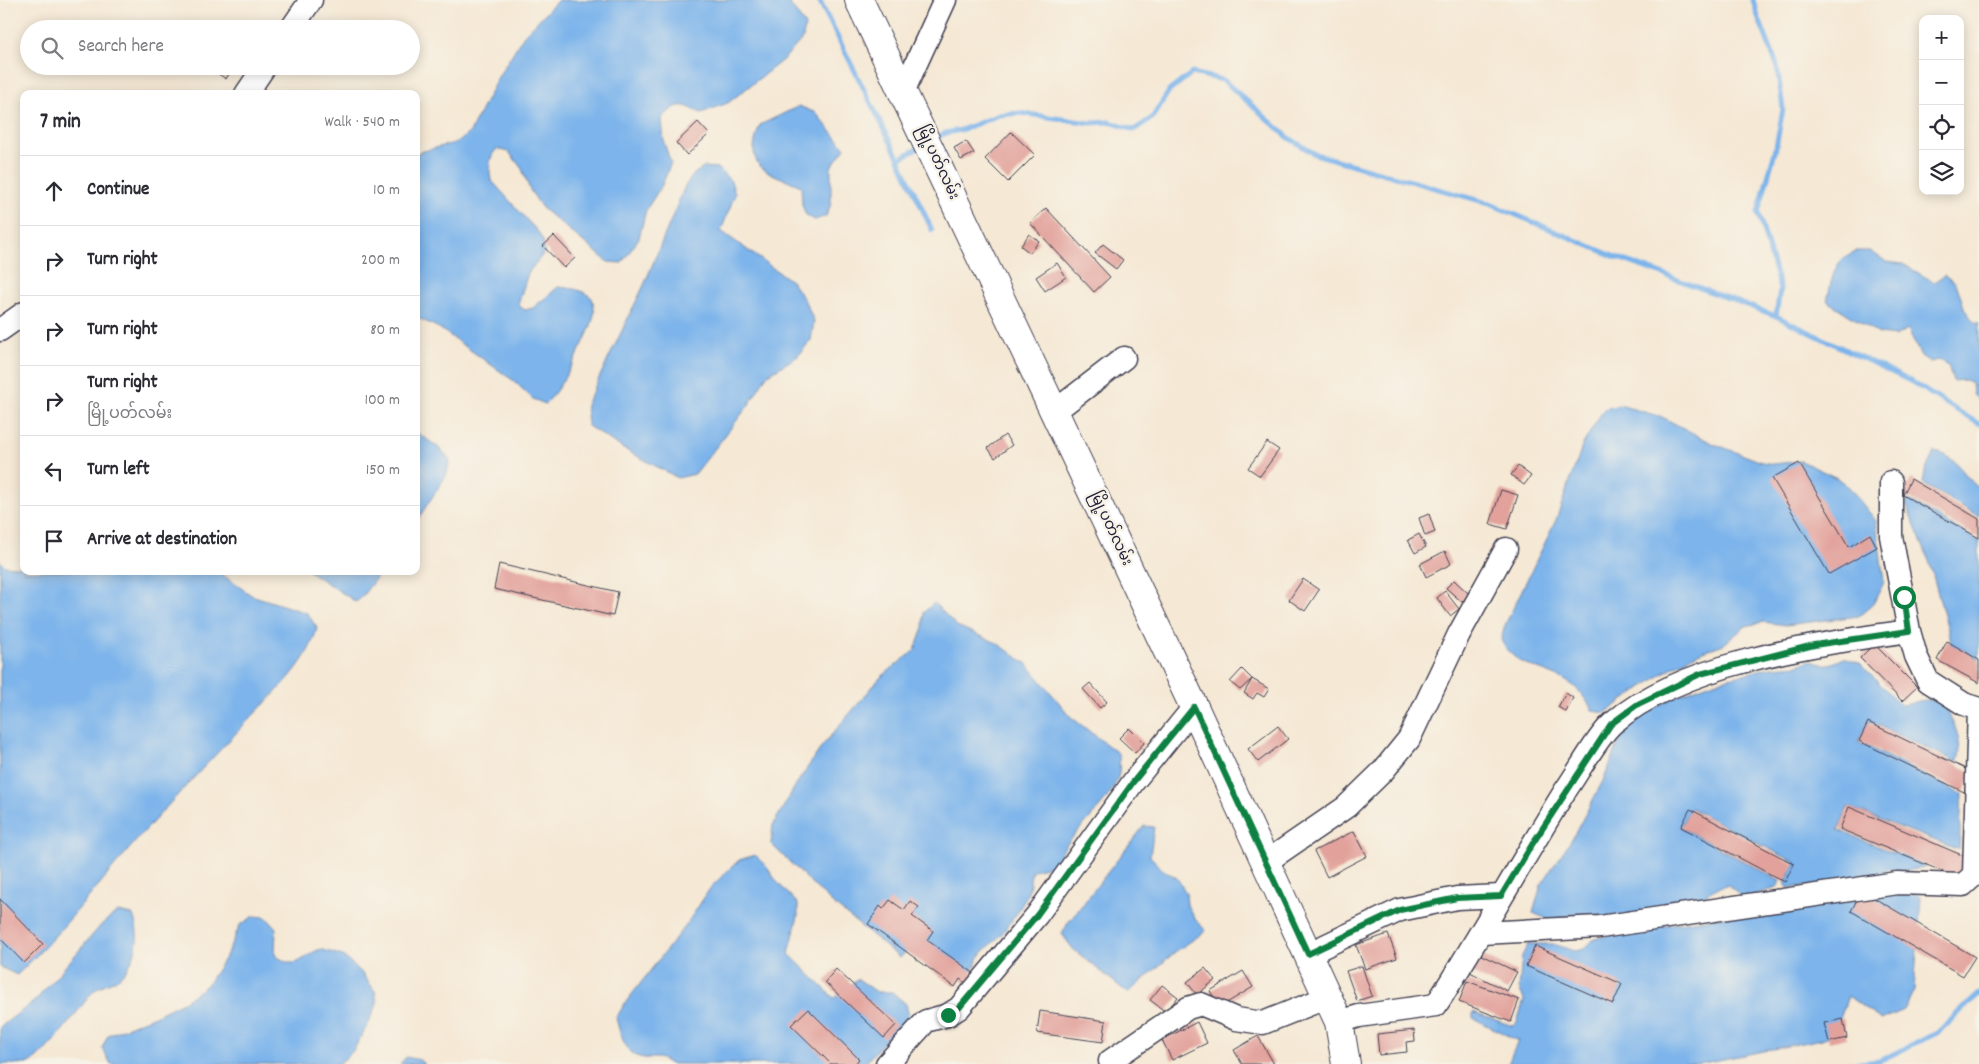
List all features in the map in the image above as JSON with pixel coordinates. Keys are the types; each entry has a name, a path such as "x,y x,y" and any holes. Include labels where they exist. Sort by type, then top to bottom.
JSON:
{"main road":[{"name":"မြို့ပတ်လမ်း","path":"859,0 1055,411 1328,997 1339,1022 1346,1064"}],"street":[{"path":"297,20 310,0"},
{"path":"903,92 945,0"},
{"path":"249,90 259,75"},
{"path":"0,330 20,316"},
{"path":"1055,411 1124,358"},
{"path":"1481,933 1600,927 1897,883 1963,885 1974,875 1979,709 1964,704 1928,681 1916,656 1909,631 1891,536 1891,482"},
{"path":"1266,862 1346,807 1383,771 1409,739 1459,634 1506,549"},
{"path":"1339,1022 1359,1016 1436,1005 1481,933 1548,818 1611,724 1638,704 1700,674 1814,645 1909,631"},
{"path":"887,1064 926,1021 948,1015 959,1008 1037,915 1134,781 1194,707"},
{"path":"1308,954 1400,910 1457,898 1501,896"},
{"path":"1110,1060 1188,1008 1201,1004 1236,1019 1264,1023 1328,997"}],"water":[{"path":"558,0 787,0 805,25 803,38 784,59 728,103 701,113 689,107 680,106 672,109 662,118 664,143 671,163 662,185 646,210 639,238 622,263 608,262 542,208 530,190 522,169 509,152 497,149 494,152 490,163 491,180 538,232 543,241 544,253 528,273 518,305 525,310 533,308 558,287 580,291 592,298 594,312 588,333 566,375 545,404 533,399 514,381 439,328 420,319 420,152 458,142 470,132 498,77 524,35"},
{"path":"799,106 816,113 845,148 831,167 831,204 826,216 815,220 806,215 802,205 801,186 768,172 761,167 756,160 754,151 760,125"},
{"path":"705,167 717,168 731,181 735,194 721,231 791,281 804,299 814,321 811,340 798,356 767,375 748,406 695,474 678,478 624,449 588,426 586,405 644,285 685,186 695,173"},
{"path":"1857,251 1870,251 1887,262 1903,264 1934,282 1944,275 1956,283 1965,310 1975,323 1979,323 1979,400 1973,395 1972,383 1965,380 1953,381 1948,365 1939,360 1930,362 1921,356 1908,329 1895,336 1879,334 1827,301 1832,278 1838,264 1849,254"},
{"path":"1619,405 1662,417 1712,443 1762,462 1774,464 1801,461 1837,478 1850,488 1876,521 1884,582 1873,604 1859,616 1786,625 1763,622 1746,626 1724,644 1698,653 1668,670 1605,713 1593,711 1579,691 1568,682 1516,658 1501,640 1505,625 1556,520 1583,444 1604,409"},
{"path":"420,435 438,447 450,460 446,476 420,516"},
{"path":"1934,452 1954,461 1979,488 1979,516 1923,483 1925,472"},
{"path":"1908,500 1979,541 1979,659 1952,644 1929,561 1906,504"},
{"path":"0,561 5,566 20,566 20,575 223,575 251,595 307,613 317,628 312,643 304,657 284,683 143,833 66,923 17,975 0,967"},
{"path":"315,575 378,575 356,602"},
{"path":"934,603 957,626 997,643 1027,664 1071,717 1119,754 1119,774 1107,798 1069,842 1054,865 1033,870 1030,886 1017,913 1000,936 982,954 976,966 964,975 916,940 900,958 832,903 771,844 773,825 797,783 823,745 880,678 915,650 923,628 924,612"},
{"path":"1844,658 1859,663 1901,705 1926,700 1935,701 1941,704 1951,719 1960,747 1957,762 1869,721 1858,742 1962,794 1959,850 1848,807 1838,830 1926,866 1905,872 1886,869 1878,881 1788,888 1785,883 1796,863 1691,808 1680,827 1780,881 1777,888 1753,895 1737,904 1739,894 1728,885 1723,886 1695,902 1690,899 1659,912 1579,919 1573,915 1550,920 1533,913 1541,885 1573,837 1604,779 1626,725 1672,698 1714,682 1771,667 1798,665 1810,660 1820,664 1827,664"},
{"path":"1144,826 1154,827 1150,856 1162,869 1177,878 1186,893 1187,905 1195,919 1206,931 1175,952 1128,993 1073,949 1062,934 1068,923"},
{"path":"755,855 798,904 798,916 789,954 834,998 858,979 877,992 892,992 906,1004 909,1016 865,1064 670,1064 659,1058 638,1056 632,1053 624,1043 616,1018 626,1002 688,922 711,887 739,860"},
{"path":"1908,891 1921,897 1914,990 1904,1010 1881,1020 1848,996 1835,1033 1822,1039 1699,1064 1508,1064 1518,1041 1473,1018 1473,1012 1513,1026 1517,1022 1524,1000 1519,988 1522,956 1528,944 1553,944 1575,951 1584,949 1594,939 1636,929"},
{"path":"118,912 133,915 137,928 137,942 134,955 124,973 115,980 96,989 52,1043 34,1060 27,1064 0,1064 0,1027 36,1000 103,923"},
{"path":"254,916 266,917 276,928 275,955 283,960 294,963 298,962 320,949 343,956 361,972 375,991 377,1003 353,1051 339,1064 111,1064 102,1048 108,1035 185,1001 207,985 226,956 240,925"},
{"path":"406,1057 420,1060 424,1064 400,1064"}],"building":[{"path":"220,75 228,75 226,79"},
{"path":"698,122 709,134 687,155 676,143"},
{"path":"1011,132 1035,155 1008,182 985,159"},
{"path":"966,141 974,153 961,160 954,148"},
{"path":"1046,208 1110,277 1094,292 1030,223"},
{"path":"1029,234 1039,241 1030,253 1021,246"},
{"path":"554,236 575,258 564,268 543,246"},
{"path":"1103,244 1123,260 1116,269 1095,253"},
{"path":"1057,263 1066,277 1045,291 1036,277"},
{"path":"1005,435 1012,445 995,458 988,448"},
{"path":"1267,442 1279,450 1260,476 1248,468"},
{"path":"1799,463 1849,547 1870,534 1877,547 1829,574 1772,478"},
{"path":"1518,466 1531,476 1524,485 1511,475"},
{"path":"1911,479 1979,519 1979,538 1903,495"},
{"path":"1501,490 1518,495 1507,529 1490,524"},
{"path":"1429,514 1435,532 1425,536 1419,518"},
{"path":"1419,534 1426,547 1415,553 1408,540"},
{"path":"1445,551 1451,564 1426,577 1420,564"},
{"path":"499,564 618,592 613,616 494,589"},
{"path":"1303,579 1319,590 1305,611 1289,600"},
{"path":"1454,580 1469,594 1462,602 1446,588"},
{"path":"1445,591 1459,609 1450,616 1437,598"},
{"path":"1947,641 1979,660 1979,683 1937,660"},
{"path":"1874,644 1917,687 1902,701 1860,658"},
{"path":"1242,669 1252,679 1240,690 1230,682"},
{"path":"1252,679 1269,689 1264,697 1257,693 1253,699 1244,693"},
{"path":"1090,683 1107,702 1100,708 1083,689"},
{"path":"1566,693 1573,698 1566,712 1558,707"},
{"path":"1868,722 1972,772 1964,792 1859,741"},
{"path":"1278,726 1288,739 1258,762 1248,749"},
{"path":"1129,728 1144,743 1135,753 1119,738"},
{"path":"1849,807 1971,859 1963,880 1840,829"},
{"path":"1690,809 1794,864 1785,882 1681,827"},
{"path":"1354,831 1367,856 1327,877 1314,851"},
{"path":"1862,891 1975,957 1963,976 1851,911"},
{"path":"0,899 43,944 24,963 0,938"},
{"path":"890,900 904,910 910,901 919,907 912,916 933,931 927,940 975,974 967,984 960,979 955,987 868,924 880,906 883,909"},
{"path":"1388,934 1397,958 1365,969 1356,945"},
{"path":"1535,946 1622,984 1613,1004 1526,966"},
{"path":"1479,954 1517,972 1507,991 1470,972"},
{"path":"1362,966 1372,996 1357,1001 1346,971"},
{"path":"1205,968 1215,980 1197,995 1187,982"},
{"path":"836,969 896,1025 884,1038 825,982"},
{"path":"1243,971 1253,987 1220,1007 1210,991"},
{"path":"1467,981 1519,1000 1511,1022 1459,1002"},
{"path":"1162,985 1178,997 1166,1012 1150,1000"},
{"path":"808,1009 859,1059 855,1064 831,1064 791,1025"},
{"path":"1040,1011 1106,1021 1103,1042 1037,1033"},
{"path":"1843,1019 1847,1038 1829,1042 1824,1023"},
{"path":"1197,1022 1207,1043 1172,1060 1162,1040"},
{"path":"1414,1030 1415,1041 1406,1042 1407,1052 1379,1055 1377,1034"},
{"path":"1258,1036 1274,1064 1242,1064 1234,1050"}],"waterway":[{"path":"819,0 899,159 932,230"},
{"path":"1753,0 1777,65 1783,109 1775,152 1758,212 1780,289 1776,316"},
{"path":"934,139 999,115 1020,113 1090,123 1110,122 1134,130 1152,118 1169,91 1192,73 1223,80 1289,138 1315,154 1488,203 1613,256 1776,316 1910,381 1979,424"},
{"path":"899,159 920,147"},
{"path":"1850,1064 1879,1061 1937,1033 1979,994"}],"route":[{"path":"948,1015 959,1008 1037,915 1134,781 1194,707 1308,954 1340,941 1376,920 1400,910 1457,898 1501,896 1585,761 1611,724 1638,704 1700,674 1814,645 1909,631 1904,597"}]}
